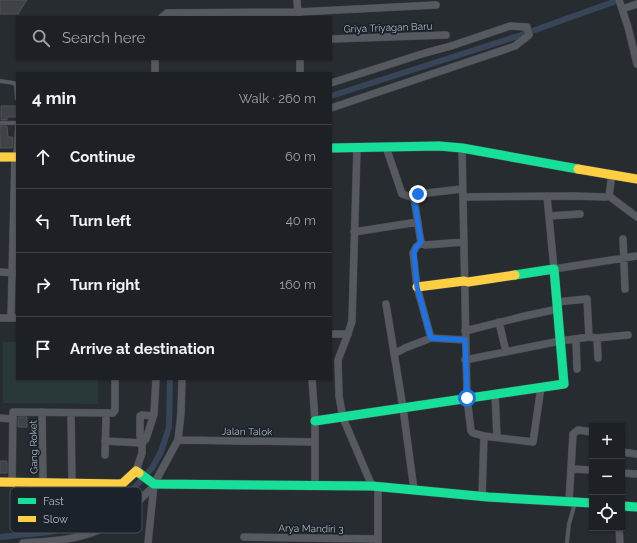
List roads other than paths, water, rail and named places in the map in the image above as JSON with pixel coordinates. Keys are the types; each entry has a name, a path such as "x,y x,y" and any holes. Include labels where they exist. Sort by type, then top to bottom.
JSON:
{"street":[{"path":"297,0 298,15"},
{"path":"637,4 621,4 637,64"},
{"path":"164,16 167,14 298,15 436,5"},
{"path":"332,83 510,26 527,27 529,35 515,46 332,108"},
{"name":"Griya Triyagan Baru","path":"332,39 446,35"},
{"path":"155,60 155,72"},
{"path":"300,60 300,72"},
{"path":"332,148 439,146 462,148 637,179"},
{"path":"386,147 402,194 414,198"},
{"path":"356,148 352,313 348,334 337,366 339,396 343,418 375,486 378,541"},
{"path":"462,148 465,360 467,398 471,431 484,436 533,442 541,387"},
{"path":"0,157 16,157 14,318 0,318"},
{"path":"609,196 612,174"},
{"path":"414,198 418,194 462,193 547,196 609,196 637,217"},
{"path":"315,421 564,384 547,196"},
{"path":"414,198 421,242"},
{"path":"549,216 580,214"},
{"path":"354,232 418,222"},
{"path":"623,239 625,258 625,289"},
{"path":"421,242 425,245 464,242"},
{"path":"421,242 416,247 414,253 417,287 431,338"},
{"path":"417,287 464,281 468,282 637,256"},
{"path":"0,272 14,273"},
{"path":"465,331 587,299 598,358"},
{"path":"386,304 403,408 414,490"},
{"path":"499,322 506,352"},
{"path":"332,334 348,334"},
{"path":"465,360 560,341 628,335"},
{"path":"394,354 431,338 465,340"},
{"path":"576,339 577,369"},
{"path":"0,418 12,415 42,412 113,413 115,412 115,380"},
{"path":"105,441 142,443 146,439 155,408 156,380"},
{"path":"142,496 153,485 178,440 181,413 182,380"},
{"path":"312,380 315,421 316,485"},
{"path":"495,394 497,437"},
{"name":"Gang Roket","path":"42,412 43,483"},
{"path":"71,413 72,483"},
{"path":"12,415 12,482"},
{"path":"0,482 123,483 137,472 142,443 140,436 140,416 153,416"},
{"path":"105,455 106,418"},
{"path":"572,502 571,469 573,434 580,430 589,432"},
{"path":"482,496 484,436"},
{"name":"Jalan Talok","path":"178,440 315,442"},
{"path":"625,452 637,454"},
{"path":"571,469 589,470"},
{"path":"137,472 153,485 375,486 482,496 589,503"},
{"path":"625,473 637,474"},
{"path":"148,543 153,485"},
{"path":"625,506 637,507"},
{"path":"619,531 620,543"},
{"path":"23,543 71,538 86,533"},
{"name":"Arya Mandiri 3","path":"244,537 378,541"}],"lane":[{"path":"0,81 14,83 16,86"},
{"path":"0,123 16,123"},
{"path":"567,542 572,502"}],"waterway":[{"path":"332,96 521,35 619,0"},
{"path":"135,487 152,468 161,452 169,427 170,380"},
{"path":"0,537 40,533"}]}
